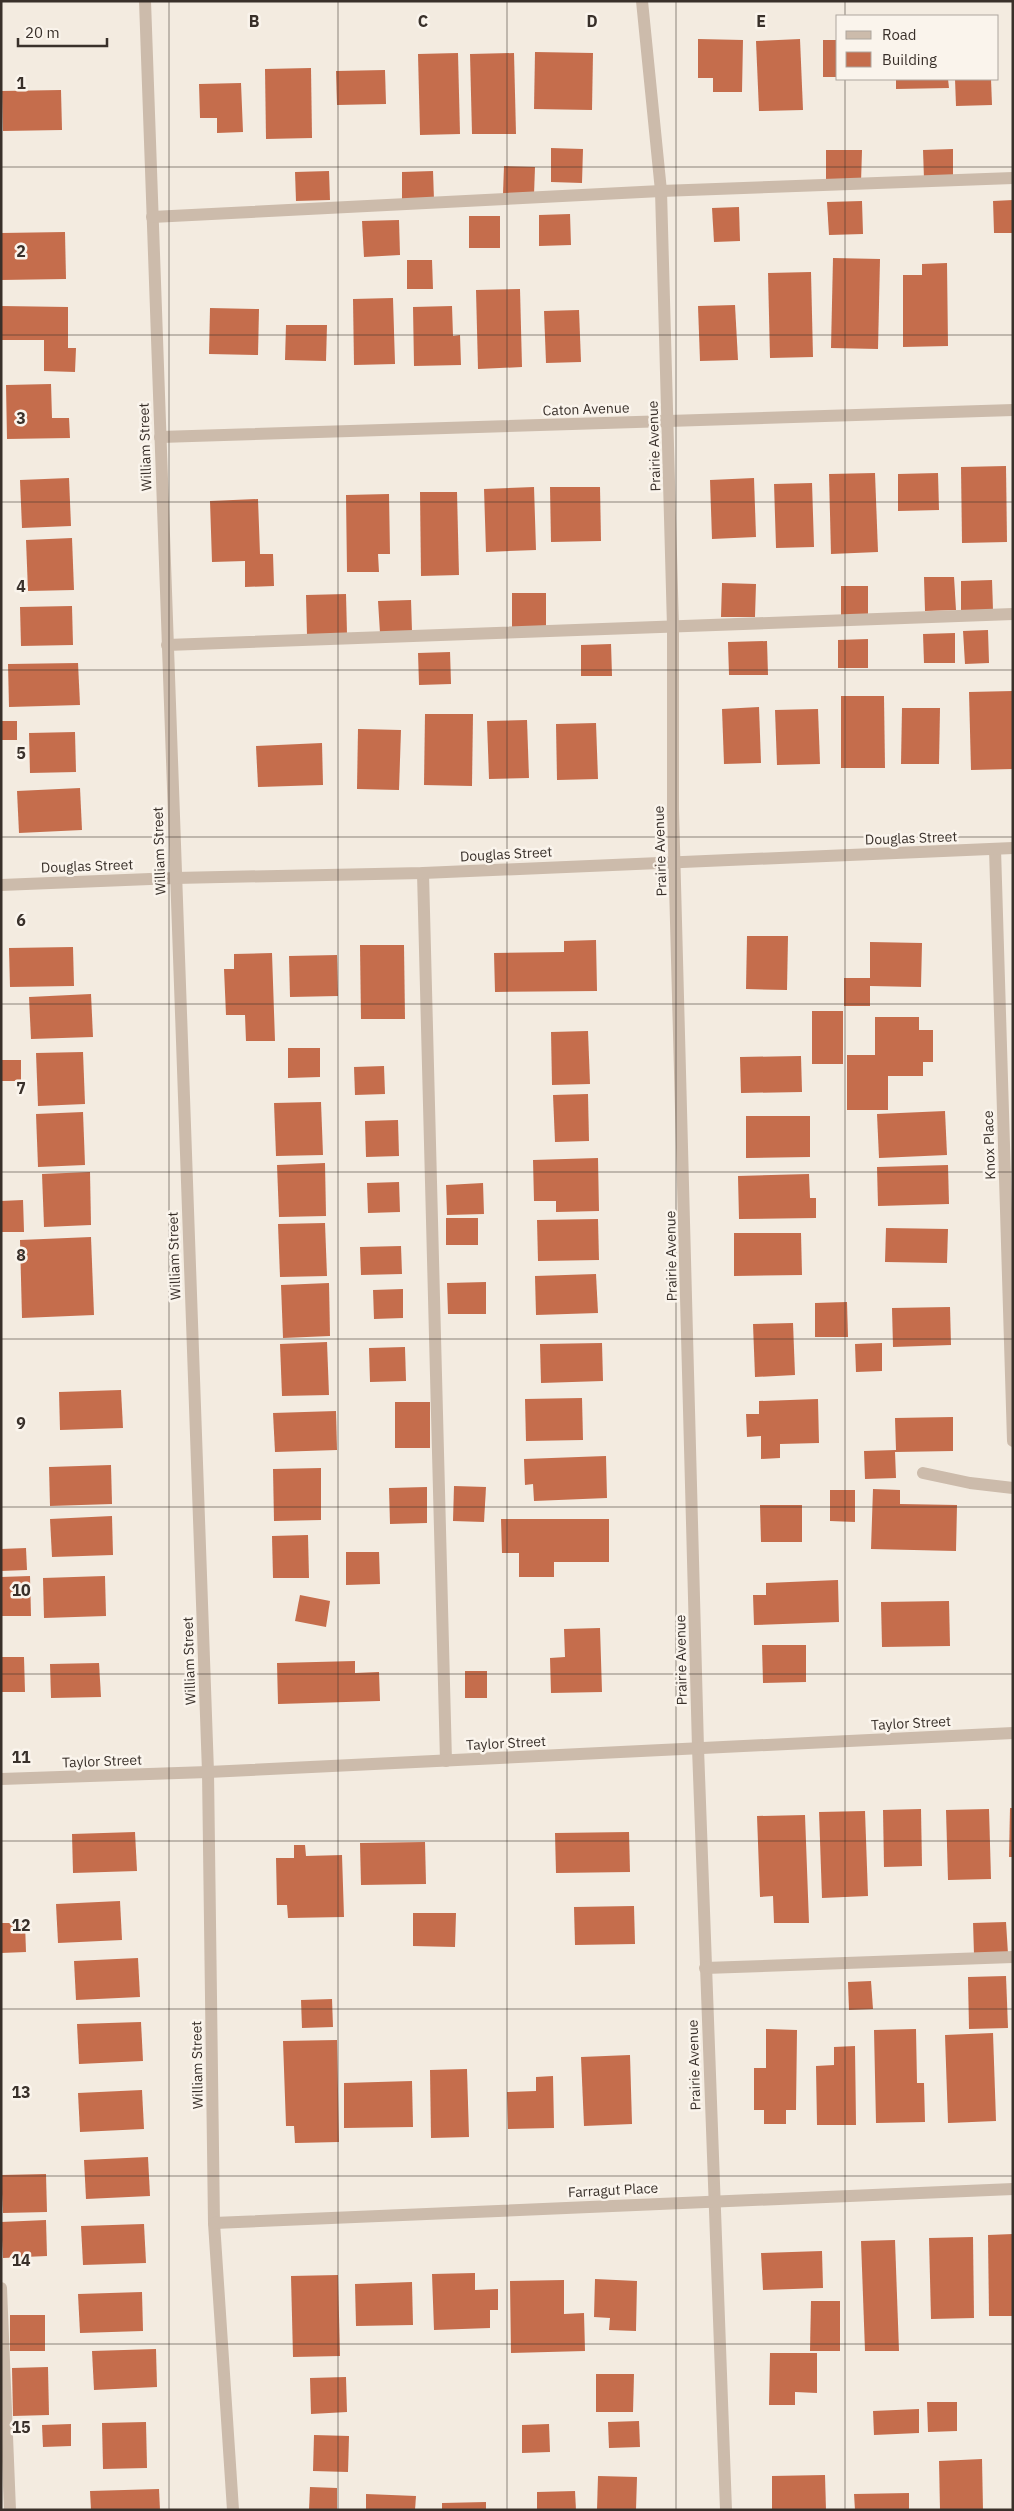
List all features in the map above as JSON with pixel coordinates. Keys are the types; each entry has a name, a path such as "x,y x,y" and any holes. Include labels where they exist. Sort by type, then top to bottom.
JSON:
{"street":[{"name":"William Street","path":"145,1 208,1772 214,2223 232,2510"},
{"name":"Prairie Avenue","path":"642,1 661,191 673,627 673,809 676,862 698,1748 726,2510"},
{"path":"152,217 661,191 1013,178"},
{"name":"Caton Avenue","path":"160,437 1013,410"},
{"path":"167,645 1013,614"},
{"name":"Douglas Street","path":"1,885 175,878 423,873 1013,848"},
{"name":"Knox Place","path":"995,849 1013,1441"},
{"path":"423,873 446,1761"},
{"path":"923,1473 970,1483 1013,1488"},
{"name":"Taylor Street","path":"1,1779 208,1772 1013,1733"},
{"path":"705,1968 1013,1957"},
{"name":"Farragut Place","path":"214,2223 1013,2189"},
{"path":"1,2288 10,2510"}],"building":[{"path":"698,39 743,40 742,92 713,92 713,78 698,78"},
{"path":"800,39 803,110 759,111 756,41"},
{"path":"823,40 836,40 836,77 823,77"},
{"path":"535,52 593,53 592,110 534,109"},
{"path":"458,53 460,134 420,135 418,54"},
{"path":"514,53 516,134 472,134 470,54"},
{"path":"311,68 312,138 266,139 265,69"},
{"path":"385,70 386,104 337,105 336,71"},
{"path":"896,80 948,80 949,88 896,89"},
{"path":"955,80 991,80 992,105 956,106"},
{"path":"241,83 243,132 217,133 217,118 200,118 199,84"},
{"path":"61,90 62,130 3,131 2,91"},
{"path":"551,148 583,149 582,183 551,182"},
{"path":"953,149 953,178 924,179 923,150"},
{"path":"826,150 862,150 861,183 826,183"},
{"path":"504,166 535,167 534,195 503,194"},
{"path":"329,171 330,200 296,201 295,172"},
{"path":"433,171 434,200 402,201 402,172"},
{"path":"1013,200 1013,233 994,233 993,201"},
{"path":"862,201 863,234 829,235 827,202"},
{"path":"739,207 740,241 714,242 712,208"},
{"path":"570,214 571,245 539,246 539,215"},
{"path":"469,216 500,216 500,248 469,248"},
{"path":"399,220 400,255 364,257 362,221"},
{"path":"65,232 66,279 1,280 1,233"},
{"path":"833,258 880,259 878,349 831,348"},
{"path":"407,260 432,260 433,289 407,289"},
{"path":"947,263 948,346 903,347 903,275 922,275 922,264"},
{"path":"811,272 813,357 770,358 768,273"},
{"path":"520,289 522,367 478,369 476,290"},
{"path":"393,298 395,364 354,365 353,299"},
{"path":"735,305 738,360 700,361 698,306"},
{"path":"1,306 68,307 68,348 76,348 75,372 44,371 44,340 1,340"},
{"path":"452,306 453,336 460,335 461,365 414,366 413,307"},
{"path":"210,308 259,309 258,355 209,354"},
{"path":"579,310 581,362 546,363 544,311"},
{"path":"286,325 327,325 326,361 285,360"},
{"path":"51,384 52,418 69,418 70,438 7,439 6,385"},
{"path":"1006,466 1007,542 962,543 961,467"},
{"path":"875,473 878,552 831,554 829,474"},
{"path":"938,473 939,510 898,511 898,474"},
{"path":"69,478 71,526 22,528 20,480"},
{"path":"754,478 756,537 712,539 710,480"},
{"path":"812,483 814,547 776,548 774,484"},
{"path":"534,487 536,550 486,552 484,489"},
{"path":"550,487 600,487 601,541 551,542"},
{"path":"420,492 457,492 459,575 421,576"},
{"path":"389,494 390,554 378,554 379,572 347,572 346,495"},
{"path":"258,499 260,554 273,554 274,586 245,587 245,561 212,562 210,501"},
{"path":"72,538 74,590 28,591 26,540"},
{"path":"924,577 954,577 956,610 925,611"},
{"path":"992,580 993,610 961,610 961,581"},
{"path":"722,583 756,584 755,617 721,617"},
{"path":"841,586 868,586 868,616 841,616"},
{"path":"512,593 546,593 546,628 512,629"},
{"path":"346,594 347,634 307,635 306,595"},
{"path":"411,600 412,632 380,633 378,601"},
{"path":"72,606 73,645 21,646 20,607"},
{"path":"988,630 989,663 965,664 963,631"},
{"path":"955,633 955,663 924,663 923,634"},
{"path":"868,639 868,668 838,668 838,640"},
{"path":"767,641 768,675 729,675 728,642"},
{"path":"611,644 612,676 581,676 581,645"},
{"path":"450,652 451,684 419,685 418,653"},
{"path":"78,663 80,705 9,707 8,664"},
{"path":"1013,691 1013,769 971,770 969,692"},
{"path":"841,696 884,696 885,768 841,768"},
{"path":"759,707 761,763 724,764 722,709"},
{"path":"902,708 940,708 939,764 901,764"},
{"path":"818,709 820,764 777,765 775,710"},
{"path":"425,714 473,714 472,786 424,785"},
{"path":"527,720 529,778 489,779 487,721"},
{"path":"1,721 17,721 17,740 1,740"},
{"path":"596,723 598,779 557,780 556,724"},
{"path":"358,729 401,730 399,790 357,789"},
{"path":"75,732 76,772 30,773 29,733"},
{"path":"322,743 323,785 258,787 256,746"},
{"path":"80,788 82,830 19,833 17,791"},
{"path":"747,936 788,936 787,990 746,989"},
{"path":"596,940 597,991 495,992 494,953 564,952 564,941"},
{"path":"870,942 922,943 921,987 870,986 870,1006 844,1006 844,978 870,978"},
{"path":"360,945 404,945 405,1019 361,1019"},
{"path":"73,947 74,986 10,987 9,948"},
{"path":"272,953 275,1041 246,1041 245,1015 226,1015 224,969 234,969 234,954"},
{"path":"337,955 338,996 290,997 289,956"},
{"path":"91,994 93,1037 31,1039 29,997"},
{"path":"812,1011 843,1011 843,1064 812,1064"},
{"path":"875,1017 919,1017 919,1030 933,1030 933,1062 923,1062 923,1076 888,1076 888,1110 847,1110 847,1055 875,1055"},
{"path":"588,1031 590,1084 552,1085 551,1032"},
{"path":"288,1048 320,1048 320,1077 288,1078"},
{"path":"83,1052 85,1104 38,1106 36,1053"},
{"path":"801,1056 802,1092 741,1093 740,1057"},
{"path":"1,1060 21,1060 21,1081 1,1081"},
{"path":"384,1066 385,1094 355,1095 354,1067"},
{"path":"588,1094 589,1141 555,1142 553,1095"},
{"path":"321,1102 323,1155 276,1156 274,1103"},
{"path":"945,1111 947,1155 879,1158 877,1114"},
{"path":"83,1112 85,1165 38,1167 36,1114"},
{"path":"746,1116 810,1116 810,1157 746,1158"},
{"path":"398,1120 399,1156 366,1157 365,1121"},
{"path":"598,1158 599,1211 556,1212 556,1201 534,1201 533,1160"},
{"path":"325,1163 326,1216 279,1217 277,1165"},
{"path":"948,1165 949,1204 878,1206 877,1167"},
{"path":"90,1172 91,1225 44,1227 42,1174"},
{"path":"809,1174 810,1198 816,1198 816,1218 739,1219 738,1176"},
{"path":"399,1182 400,1212 368,1213 367,1183"},
{"path":"483,1183 484,1214 447,1215 446,1185"},
{"path":"23,1200 24,1232 1,1232 1,1201"},
{"path":"446,1218 478,1218 478,1245 446,1245"},
{"path":"598,1219 599,1260 538,1261 537,1220"},
{"path":"325,1223 327,1276 280,1277 278,1224"},
{"path":"886,1228 948,1229 947,1263 885,1262"},
{"path":"734,1233 801,1233 802,1275 734,1276"},
{"path":"91,1237 94,1315 22,1318 20,1240"},
{"path":"401,1246 402,1274 361,1275 360,1247"},
{"path":"596,1274 598,1313 536,1315 535,1276"},
{"path":"486,1282 486,1314 448,1314 447,1283"},
{"path":"329,1283 330,1336 283,1338 281,1285"},
{"path":"403,1289 403,1318 374,1319 373,1290"},
{"path":"847,1302 848,1337 815,1337 815,1303"},
{"path":"950,1307 951,1345 893,1347 892,1308"},
{"path":"793,1323 795,1375 755,1377 753,1324"},
{"path":"327,1342 329,1395 282,1396 280,1344"},
{"path":"602,1343 603,1381 541,1383 540,1344"},
{"path":"882,1343 882,1371 856,1372 855,1344"},
{"path":"405,1347 406,1381 370,1382 369,1348"},
{"path":"121,1390 123,1428 60,1430 59,1392"},
{"path":"582,1398 583,1440 526,1441 525,1399"},
{"path":"818,1399 819,1443 780,1444 780,1458 761,1459 761,1436 747,1437 746,1414 759,1414 759,1401"},
{"path":"395,1402 430,1402 430,1448 395,1448"},
{"path":"336,1411 337,1450 275,1452 273,1413"},
{"path":"953,1417 953,1451 895,1452 896,1478 865,1479 864,1451 896,1450 895,1418"},
{"path":"606,1456 607,1498 534,1501 533,1484 525,1485 524,1459"},
{"path":"111,1465 112,1504 50,1506 49,1467"},
{"path":"321,1468 321,1520 274,1521 273,1469"},
{"path":"454,1486 486,1487 484,1522 453,1521"},
{"path":"427,1487 427,1523 390,1524 389,1488"},
{"path":"873,1489 900,1490 900,1504 957,1505 956,1551 871,1549"},
{"path":"830,1490 855,1490 855,1522 830,1521"},
{"path":"760,1505 802,1505 802,1542 761,1542"},
{"path":"112,1516 113,1555 52,1557 50,1519"},
{"path":"501,1519 609,1519 609,1562 554,1562 554,1577 519,1577 519,1553 502,1553"},
{"path":"308,1535 309,1578 273,1578 272,1536"},
{"path":"26,1548 27,1570 1,1571 1,1549"},
{"path":"346,1552 379,1552 380,1584 346,1585"},
{"path":"30,1576 31,1616 1,1616 1,1577"},
{"path":"105,1576 106,1616 44,1618 43,1578"},
{"path":"838,1580 839,1622 754,1625 753,1595 766,1595 766,1583"},
{"path":"300,1595 330,1601 326,1627 295,1621"},
{"path":"949,1601 950,1646 882,1647 881,1602"},
{"path":"600,1628 602,1692 551,1693 550,1658 565,1657 564,1629"},
{"path":"762,1645 806,1645 806,1682 763,1683"},
{"path":"1,1657 24,1657 25,1692 1,1692"},
{"path":"355,1661 355,1673 379,1672 380,1701 278,1704 277,1663"},
{"path":"99,1663 101,1697 51,1698 50,1664"},
{"path":"465,1671 487,1671 487,1698 465,1698"},
{"path":"1010,1808 1013,1808 1013,1857 1009,1857"},
{"path":"921,1809 922,1866 884,1867 883,1810"},
{"path":"989,1809 991,1879 948,1880 946,1810"},
{"path":"865,1811 868,1896 822,1898 819,1812"},
{"path":"805,1815 809,1923 774,1923 773,1896 760,1897 757,1816"},
{"path":"135,1832 137,1871 73,1873 72,1834"},
{"path":"629,1832 630,1872 556,1873 555,1833"},
{"path":"425,1842 426,1884 361,1885 360,1843"},
{"path":"294,1845 305,1845 306,1856 342,1855 344,1917 288,1918 287,1905 277,1905 276,1858 294,1858"},
{"path":"120,1901 122,1940 58,1943 56,1904"},
{"path":"634,1906 635,1944 575,1945 574,1907"},
{"path":"413,1913 456,1913 455,1947 413,1946"},
{"path":"1006,1922 1008,1954 974,1955 973,1923"},
{"path":"1,1923 25,1923 26,1952 1,1953"},
{"path":"138,1958 140,1997 76,2000 74,1961"},
{"path":"1006,1976 1008,2028 969,2029 968,1977"},
{"path":"871,1981 873,2009 849,2010 848,1982"},
{"path":"332,1999 333,2027 302,2028 301,2000"},
{"path":"141,2022 143,2061 79,2064 77,2024"},
{"path":"766,2029 797,2030 796,2110 786,2110 786,2124 764,2124 764,2110 754,2110 754,2068 766,2068"},
{"path":"916,2029 917,2083 924,2083 925,2122 876,2123 874,2030"},
{"path":"993,2033 996,2121 948,2123 945,2035"},
{"path":"337,2040 339,2142 295,2143 294,2126 286,2126 283,2041"},
{"path":"855,2046 856,2125 817,2125 816,2066 834,2065 834,2047"},
{"path":"630,2055 632,2124 584,2126 581,2057"},
{"path":"467,2069 469,2137 431,2138 430,2070"},
{"path":"553,2076 554,2128 508,2129 507,2092 536,2091 536,2077"},
{"path":"412,2081 413,2127 344,2128 344,2083"},
{"path":"142,2090 144,2129 80,2132 78,2093"},
{"path":"148,2157 150,2196 86,2199 84,2160"},
{"path":"46,2174 47,2212 3,2213 1,2175"},
{"path":"46,2220 47,2256 3,2258 1,2222"},
{"path":"144,2224 146,2263 83,2265 81,2226"},
{"path":"1013,2234 1013,2316 989,2316 988,2235"},
{"path":"973,2237 974,2318 931,2319 929,2238"},
{"path":"895,2240 899,2351 865,2351 861,2241"},
{"path":"822,2251 823,2288 763,2290 761,2253"},
{"path":"475,2273 475,2290 498,2289 498,2310 490,2310 490,2328 434,2330 432,2274"},
{"path":"338,2275 340,2356 293,2357 291,2276"},
{"path":"595,2279 637,2281 636,2331 609,2330 610,2318 594,2317"},
{"path":"564,2280 564,2314 584,2313 585,2351 511,2353 510,2281"},
{"path":"412,2282 413,2325 356,2326 355,2284"},
{"path":"142,2292 143,2331 80,2333 78,2294"},
{"path":"811,2301 840,2301 840,2351 810,2351"},
{"path":"10,2315 45,2315 45,2351 10,2351"},
{"path":"156,2349 157,2387 94,2390 92,2351"},
{"path":"770,2353 817,2353 817,2393 795,2392 795,2405 769,2405"},
{"path":"48,2367 49,2415 13,2416 12,2368"},
{"path":"596,2374 634,2374 633,2412 596,2412"},
{"path":"346,2377 347,2412 311,2414 310,2378"},
{"path":"927,2402 957,2402 957,2431 928,2432"},
{"path":"919,2409 919,2433 874,2435 873,2411"},
{"path":"639,2421 640,2447 609,2448 608,2422"},
{"path":"146,2422 147,2468 103,2469 102,2423"},
{"path":"71,2424 71,2446 43,2447 42,2425"},
{"path":"549,2424 550,2452 522,2453 522,2425"},
{"path":"314,2435 349,2436 348,2472 313,2471"},
{"path":"982,2459 983,2510 940,2510 939,2461"},
{"path":"825,2475 826,2510 772,2510 772,2476"},
{"path":"598,2476 637,2477 636,2510 597,2510"},
{"path":"310,2487 337,2488 337,2510 309,2510"},
{"path":"159,2489 160,2510 91,2510 90,2491"},
{"path":"575,2491 576,2510 537,2510 537,2492"},
{"path":"909,2493 909,2510 855,2510 854,2494"},
{"path":"366,2494 416,2496 415,2510 366,2510"},
{"path":"486,2502 486,2510 442,2510 442,2503"}]}
